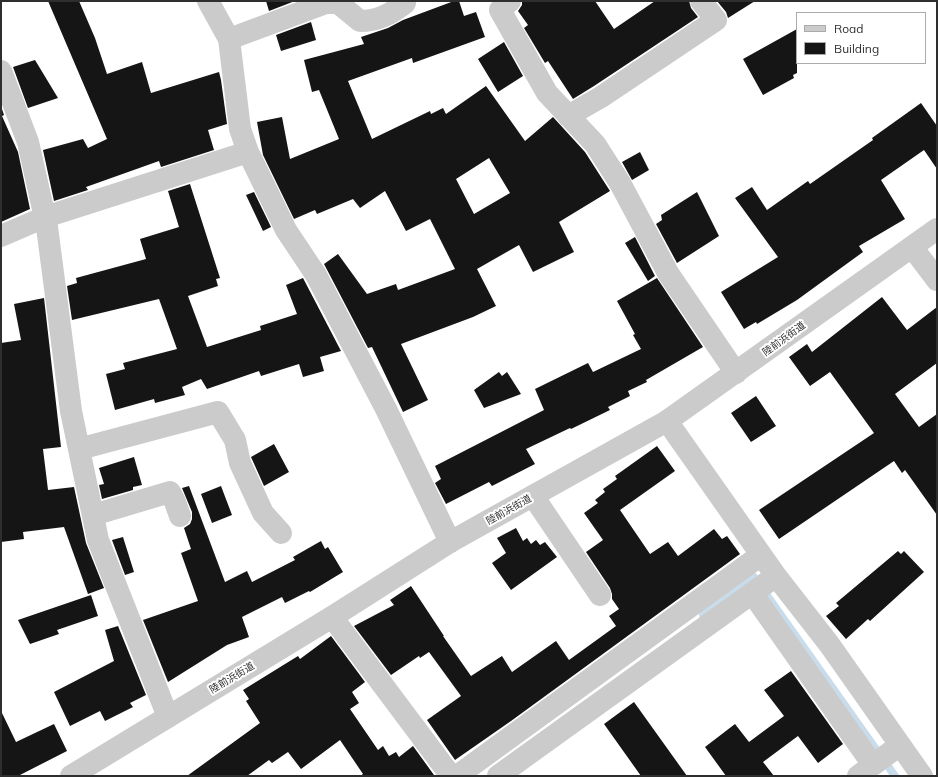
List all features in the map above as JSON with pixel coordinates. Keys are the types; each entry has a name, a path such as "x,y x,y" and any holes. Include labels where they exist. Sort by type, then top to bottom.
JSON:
{"street":[{"path":"208,1 229,39 240,129 248,152 286,230 316,275 386,409 450,542"},
{"path":"510,1 500,10 547,93 595,144 620,183 668,273 736,373"},
{"path":"568,116 601,98 716,20 701,1"},
{"path":"229,39 326,4 338,3 360,21 371,21 382,18 394,12 405,3"},
{"path":"1,71 28,142 45,217 71,411 98,540 168,717"},
{"path":"1,236 45,217 248,152"},
{"name":"陸前浜街道","path":"71,776 332,617 450,542 667,421 937,229"},
{"path":"912,247 937,280"},
{"path":"79,449 218,412 235,440 240,463 263,512 281,533"},
{"path":"667,421 776,576 829,644 922,776"},
{"path":"93,515 170,492 180,516"},
{"path":"533,496 600,595"},
{"path":"457,776 761,555"},
{"path":"498,776 776,576"},
{"path":"752,593 866,770 900,745"},
{"path":"332,617 451,776"}],"building":[{"path":"48,1 79,1 95,38 107,74 142,62 151,93 219,72 227,124 208,130 214,150 161,167 159,161 86,187 88,190 54,201 43,150 83,139 88,148 107,139"},
{"path":"266,1 295,1 269,11"},
{"path":"454,1 459,1 464,16 476,12 485,37 413,63 412,58 348,81 372,139 430,111 431,114 443,108 446,114 486,86 525,141 553,117 585,152 610,191 559,222 574,252 533,272 519,245 477,269 496,306 473,317 401,344 428,400 403,412 372,347 368,348 324,264 338,254 367,294 396,284 398,290 455,269 430,219 406,231 385,191 360,208 353,199 317,214 315,210 294,219 263,155 257,122 282,117 290,159 339,139 319,90 312,92 304,60 364,44 361,37 388,28 403,20","holes":["489,158 510,193 474,214 456,179"]},
{"path":"522,1 595,1 614,29 655,1 689,1 691,8 698,17 573,99 548,61 545,63 524,28 528,25 518,11 522,5"},
{"path":"717,1 755,1 728,18 726,12"},
{"path":"311,22 316,40 281,51 276,35"},
{"path":"796,30 797,73 793,75 794,78 763,95 743,59"},
{"path":"504,42 523,76 498,92 478,59"},
{"path":"35,60 58,98 28,108 13,67"},
{"path":"921,103 937,126 937,169 924,150 881,180 905,219 859,246 863,252 797,300 757,324 756,322 744,329 721,292 778,257 735,198 752,187 767,210 808,181 810,184 873,140 872,138"},
{"path":"1,106 4,115 2,116 18,152 30,209 1,222"},
{"path":"640,152 649,170 632,180 622,162"},
{"path":"190,184 220,278 216,279 218,286 188,296 207,347 261,330 260,326 297,314 286,285 303,278 341,351 320,357 324,371 303,377 299,364 261,376 259,371 207,389 201,379 182,387 185,395 155,403 154,399 115,410 106,374 125,369 123,363 177,349 159,299 72,320 67,286 77,283 76,278 146,259 140,239 179,227 168,191"},
{"path":"254,192 271,227 263,231 246,195"},
{"path":"697,192 719,236 677,263 656,224 662,220 661,215"},
{"path":"635,237 655,276 648,281 625,243"},
{"path":"657,278 703,347 646,380 647,382 628,391 630,396 608,407 610,410 526,449 535,464 492,486 489,482 446,504 435,483 441,479 435,466 544,410 535,389 588,363 593,372 641,349 633,335 635,334 617,301"},
{"path":"882,297 907,330 937,307 937,363 895,394 919,427 937,414 937,515 905,470 902,473 894,461 779,539 759,510 874,433 830,372 810,386 789,357 807,344 812,352"},
{"path":"44,298 61,447 43,449 48,490 74,487 86,543 104,588 88,594 64,527 23,532 24,539 1,542 1,343 21,340 14,304"},
{"path":"499,372 502,376 507,372 521,394 484,408 474,390"},
{"path":"756,396 776,426 751,442 731,413"},
{"path":"274,444 289,472 264,486 251,457"},
{"path":"657,446 675,471 620,510 650,554 668,542 678,556 714,529 722,539 727,536 740,554 455,760 427,720 461,696 429,652 420,658 419,656 391,675 354,626 394,605 390,600 411,586 471,676 502,656 512,672 556,641 569,660 616,626 609,616 619,609 612,599 610,588 586,552 603,540 584,513 598,503 595,500 605,492 603,489 617,479 615,476"},
{"path":"134,457 142,485 133,487 133,490 102,499 99,485 104,484 99,468"},
{"path":"189,486 225,582 247,571 252,582 295,560 293,557 321,541 325,549 328,547 343,572 310,592 309,591 285,603 282,597 242,617 249,637 227,645 168,682 143,620 198,601 181,553 191,549 184,528 190,524 192,512 182,488"},
{"path":"221,486 232,515 212,523 201,494"},
{"path":"516,528 523,541 527,538 531,544 536,540 540,545 545,542 557,557 511,590 492,563 506,553 497,538"},
{"path":"123,537 134,572 125,575 112,540"},
{"path":"898,551 901,554 904,551 924,572 870,621 868,619 846,639 826,616 839,606 836,603"},
{"path":"91,595 98,616 57,630 59,634 30,644 18,620"},
{"path":"118,626 146,695 130,703 133,707 105,721 100,711 70,726 54,692 114,661 105,630"},
{"path":"331,636 365,682 352,692 359,703 350,709 378,750 383,746 389,756 396,752 399,757 413,746 434,775 433,776 360,776 363,774 340,740 301,769 288,752 272,763 269,760 247,776 187,776 260,723 246,701 249,699 243,690 298,656 300,659"},
{"path":"791,671 843,744 818,763 798,736 763,762 774,776 726,776 705,747 735,724 749,742 784,716 764,690"},
{"path":"634,702 687,776 641,776 604,724"},
{"path":"1,711 16,742 54,724 67,751 18,776 1,776"}],"waterway":[{"path":"703,615 754,577 895,776"}]}
